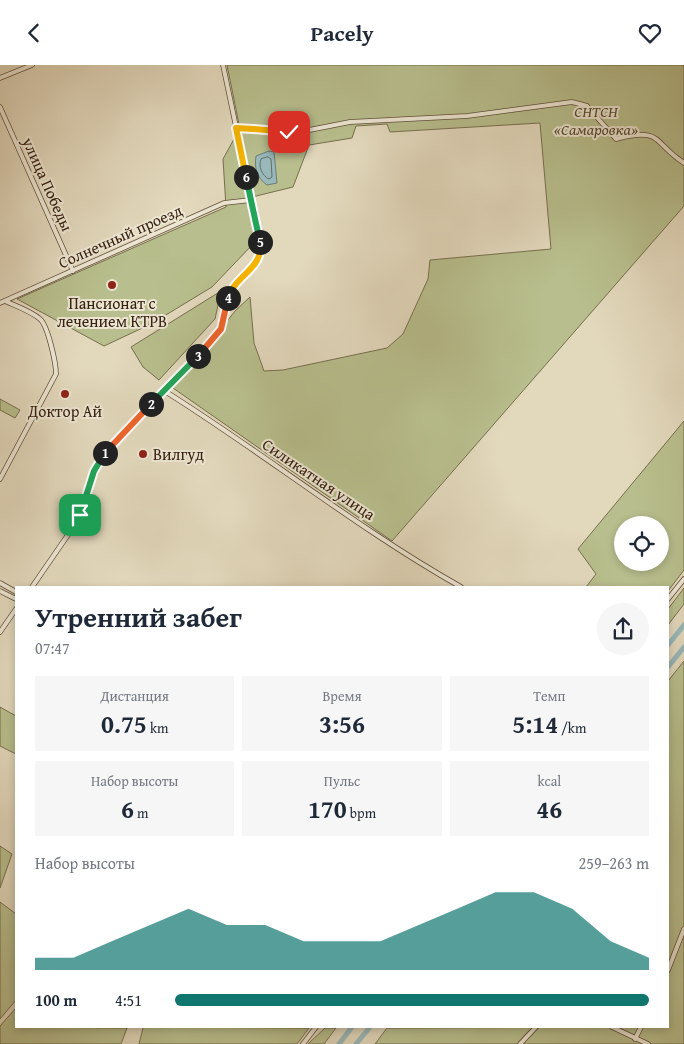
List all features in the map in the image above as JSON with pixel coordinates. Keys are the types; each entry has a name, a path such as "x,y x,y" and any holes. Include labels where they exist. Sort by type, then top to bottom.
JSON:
{"street":[{"path":"0,78 32,65"},
{"path":"33,586 76,522 98,463 163,390 205,349 221,329 229,294 238,281 257,264 261,253 261,245 223,65"},
{"path":"236,128 299,132 350,122 467,116 572,102 587,106 616,139 644,133 661,142 684,163"},
{"name":"улица Победы","path":"0,107 72,271"},
{"name":"Солнечный проезд","path":"0,303 224,203 251,200"},
{"path":"0,479 56,374 55,362 44,323 38,317 5,301"},
{"name":"Силикатная улица","path":"163,390 207,417 326,501 459,586"},
{"path":"669,598 684,579"},
{"path":"0,583 15,591"},
{"path":"0,591 15,598"},
{"path":"0,633 15,610"},
{"path":"669,967 684,929"},
{"path":"303,1044 315,1028"},
{"path":"520,1044 535,1028"},
{"path":"614,1028 648,1044"},
{"path":"635,1039 640,1028"}],"green space":[{"name":"СНТСН «Самаровка»","path":"227,65 684,65 684,206 392,541 173,388 236,310 250,297 254,343 264,371 283,370 387,348 403,334 428,279 430,260 551,249 540,123 390,132 387,124 356,126 352,138 309,145 293,187 248,198 255,242 212,287 151,324 104,346 17,299 226,207 223,159 239,130"},
{"path":"221,291 215,319 159,380 143,367 131,347"},
{"path":"0,399 20,410 15,418 0,410"},
{"path":"684,421 684,570 669,590 669,586 587,586 596,574 578,549"},
{"path":"684,588 684,604 669,624 669,608"},
{"path":"684,661 684,1044 375,1044 387,1028 669,1028 669,680"},
{"path":"0,707 15,715 15,754 0,746"},
{"path":"0,846 12,854 0,888"},
{"path":"0,902 15,913 15,1001 0,1019"},
{"path":"15,1009 15,1028 127,1028 121,1044 0,1044 0,1026"},
{"path":"143,1028 309,1028 297,1044 139,1044"},
{"path":"325,1028 336,1028 324,1044 308,1044"}],"water":[{"path":"269,151 274,152 277,183 267,185 259,176 255,160 256,156"}],"waterway":[{"path":"669,644 684,625"},
{"path":"669,666 684,647"},
{"path":"339,1044 351,1028"},
{"path":"356,1044 369,1028"}],"place":[{"name":"Пансионат с лечением КТРВ","path":"112,285"},
{"name":"Доктор Ай","path":"65,394"},
{"name":"Вилгуд","path":"143,454"}],"route":[{"path":"80,515 90,481 104,454 216,336 224,320 229,294 238,281 259,260 261,245 236,128 289,132"}]}
